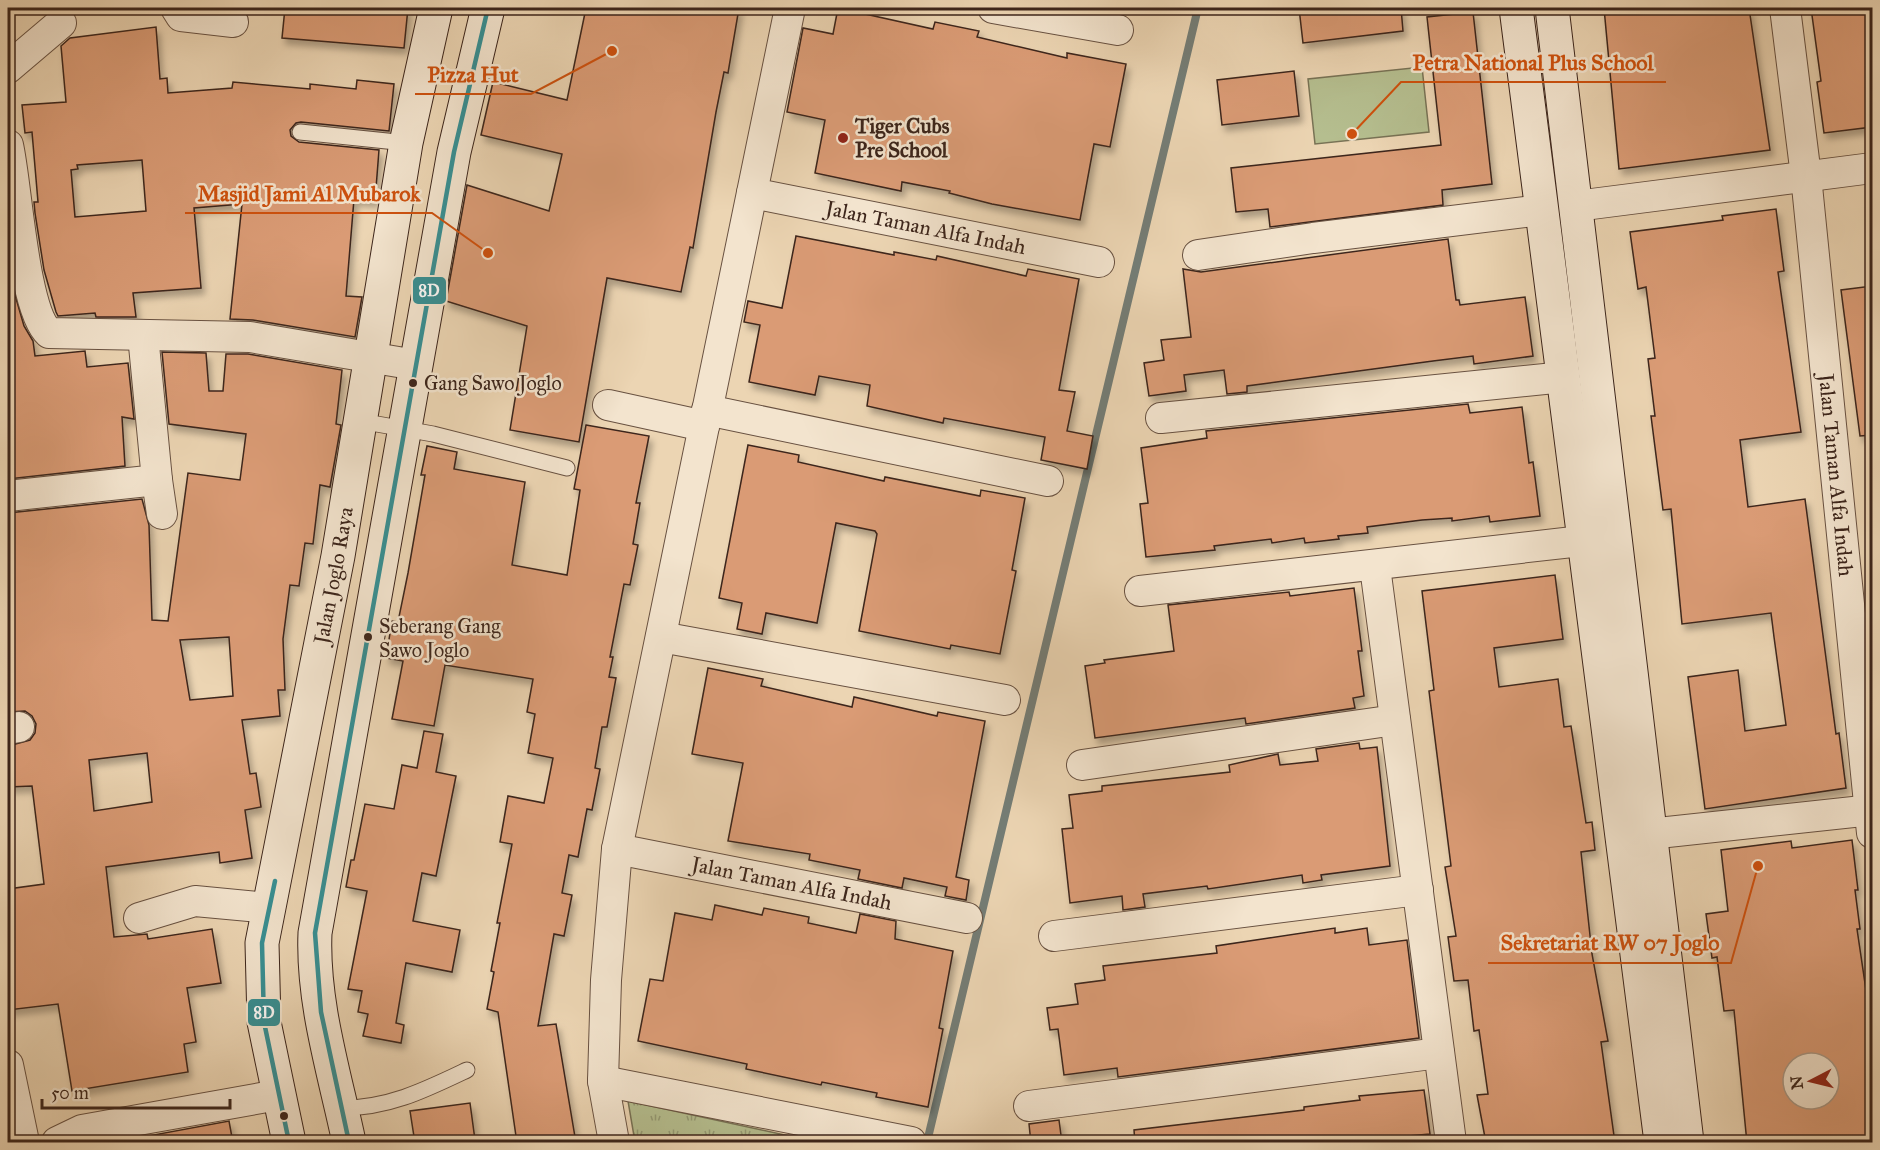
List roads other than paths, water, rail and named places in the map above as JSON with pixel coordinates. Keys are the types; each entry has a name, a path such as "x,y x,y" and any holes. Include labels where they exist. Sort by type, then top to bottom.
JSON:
{"main road":[{"name":"Jalan Joglo Raya","path":"289,1143 264,1022 262,943 338,555 406,143 436,8"},
{"path":"349,1143 323,1018 314,958 315,933 454,152 488,8"},
{"path":"1516,8 1564,377 1599,539 1649,834 1687,1143"},
{"path":"1552,8 1576,206 1599,539 1661,1143"},
{"path":"406,143 454,152"}],"street":[{"path":"176,8 181,16 233,22"},
{"path":"614,1143 603,1081 606,980 617,849 790,8"},
{"path":"993,8 1118,30"},
{"name":"Jalan Taman Alfa Indah","path":"1649,834 1872,818 1806,176 1785,8"},
{"path":"8,68 61,23"},
{"path":"8,145 31,289 45,329 56,334 250,337 416,365"},
{"path":"1576,206 1872,168"},
{"name":"Jalan Taman Alfa Indah","path":"752,194 1099,262"},
{"path":"1197,255 1313,238 1542,210"},
{"path":"142,336 162,514"},
{"path":"1161,418 1564,377"},
{"path":"608,405 705,418 1048,481"},
{"path":"8,496 157,480"},
{"path":"1140,591 1375,567 1599,539"},
{"path":"1375,567 1451,1143"},
{"path":"661,638 1005,700"},
{"path":"1082,765 1395,720"},
{"name":"Jalan Taman Alfa Indah","path":"617,849 967,918"},
{"path":"1054,936 1418,890"},
{"path":"139,918 195,901 269,908"},
{"path":"1029,1106 1439,1053"},
{"path":"8,1065 24,1143"},
{"path":"603,1081 911,1142"},
{"path":"57,1143 82,1130 278,1095"}],"lane":[{"path":"300,132 406,143"},
{"path":"360,421 406,429 567,468"},
{"path":"342,1108 365,1108 395,1102 467,1070"}],"waterway":[{"path":"927,1142 1198,8"}],"place":[{"name":"Pizza Hut","path":"612,51"},
{"name":"Petra National Plus School","path":"1352,134"},
{"name":"Tiger Cubs Pre School","path":"843,138"},
{"name":"Masjid Jami Al Mubarok","path":"488,253"},
{"name":"Gang Sawo Joglo","path":"413,383"},
{"name":"Seberang Gang Sawo Joglo","path":"368,637"},
{"name":"Sekretariat RW 07 Joglo","path":"1758,866"}]}
